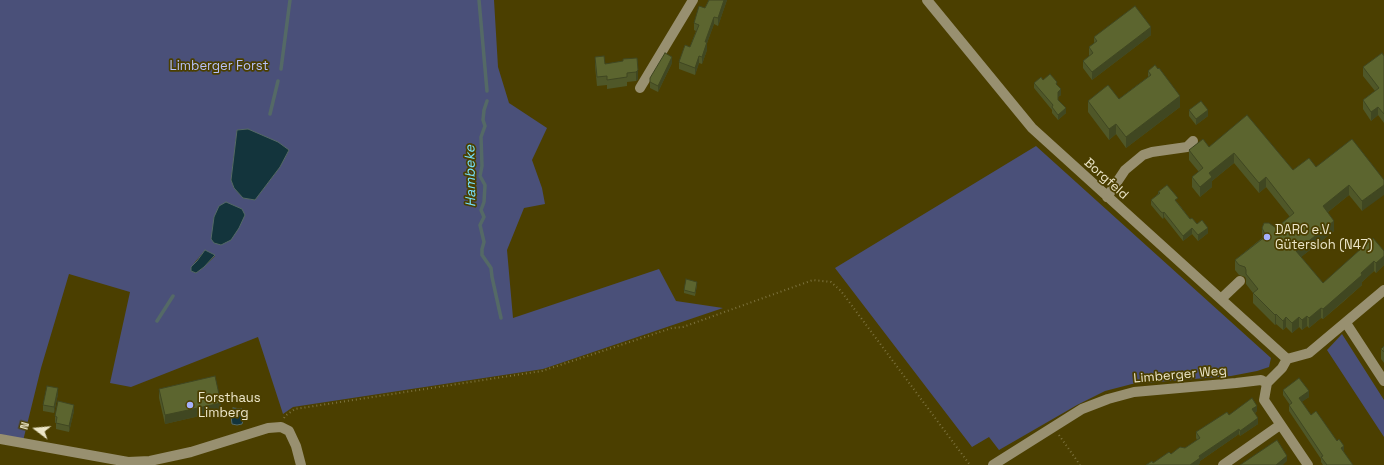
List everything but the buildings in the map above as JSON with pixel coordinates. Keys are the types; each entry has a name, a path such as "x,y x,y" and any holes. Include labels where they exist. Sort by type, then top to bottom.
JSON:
{"street":[{"path":"640,88 693,0"},
{"name":"Borgfeld","path":"927,0 1032,128 1287,359"},
{"path":"1107,197 1125,170 1143,155 1152,152 1187,147 1193,141"},
{"path":"1221,300 1240,281"},
{"path":"1308,465 1264,400 1267,383 1282,368 1287,359 1309,353 1384,290"},
{"path":"1346,323 1384,381"},
{"name":"Limberger Weg","path":"993,465 1082,410 1108,399 1134,392 1261,380 1267,383"},
{"path":"1223,465 1280,425"},
{"path":"0,439 128,462 150,461 191,452 268,428 281,427 289,432 296,446 301,465"}],"path":[{"path":"281,427 285,416 295,409 542,371 672,328 683,326 813,280 831,282 841,291 970,465"},
{"path":"1054,428 1080,465"}],"green space":[{"name":"Limberger Forst","path":"0,0 494,0 498,67 509,103 547,128 532,160 542,188 545,204 524,208 507,250 513,318 659,269 676,301 723,308 543,369 293,407 283,414 258,337 131,387 110,383 130,292 69,274 41,368 23,441 0,436","holes":["248,129 289,150 280,167 255,200 243,198 234,188 231,180 237,130","205,250 215,256 196,273 191,271 191,267"]},
{"path":"1036,146 1271,358 1269,367 1231,376 1132,384 1105,391 1077,405 999,450 989,437 972,447 835,268"},
{"path":"1342,334 1384,400 1384,437 1327,350"}],"shaded area":[{"path":"248,129 278,142 289,150 280,167 255,200 243,198 234,188 231,180 237,130"},
{"path":"226,202 242,209 245,215 231,240 221,245 214,243 211,239 214,217 219,206"},
{"path":"205,250 215,255 196,273 191,271 191,267"},
{"path":"233,408 242,409 245,413 242,424 232,424 231,416"}],"waterway":[{"name":"Hambeke","path":"281,69 290,0"},
{"name":"Hambeke","path":"479,0 487,91"},
{"name":"Hambeke","path":"270,114 278,81"},
{"name":"Hambeke","path":"487,101 483,120 485,126 481,137 482,166 480,176 485,185 484,202 481,210 484,217 480,225 484,242 482,255 491,268 501,318"},
{"name":"Hambeke","path":"157,321 173,296"}],"place":[{"name":"DARC e.V. Gütersloh (N47)","path":"1267,237"},
{"name":"Forsthaus Limberg","path":"190,405"}]}
